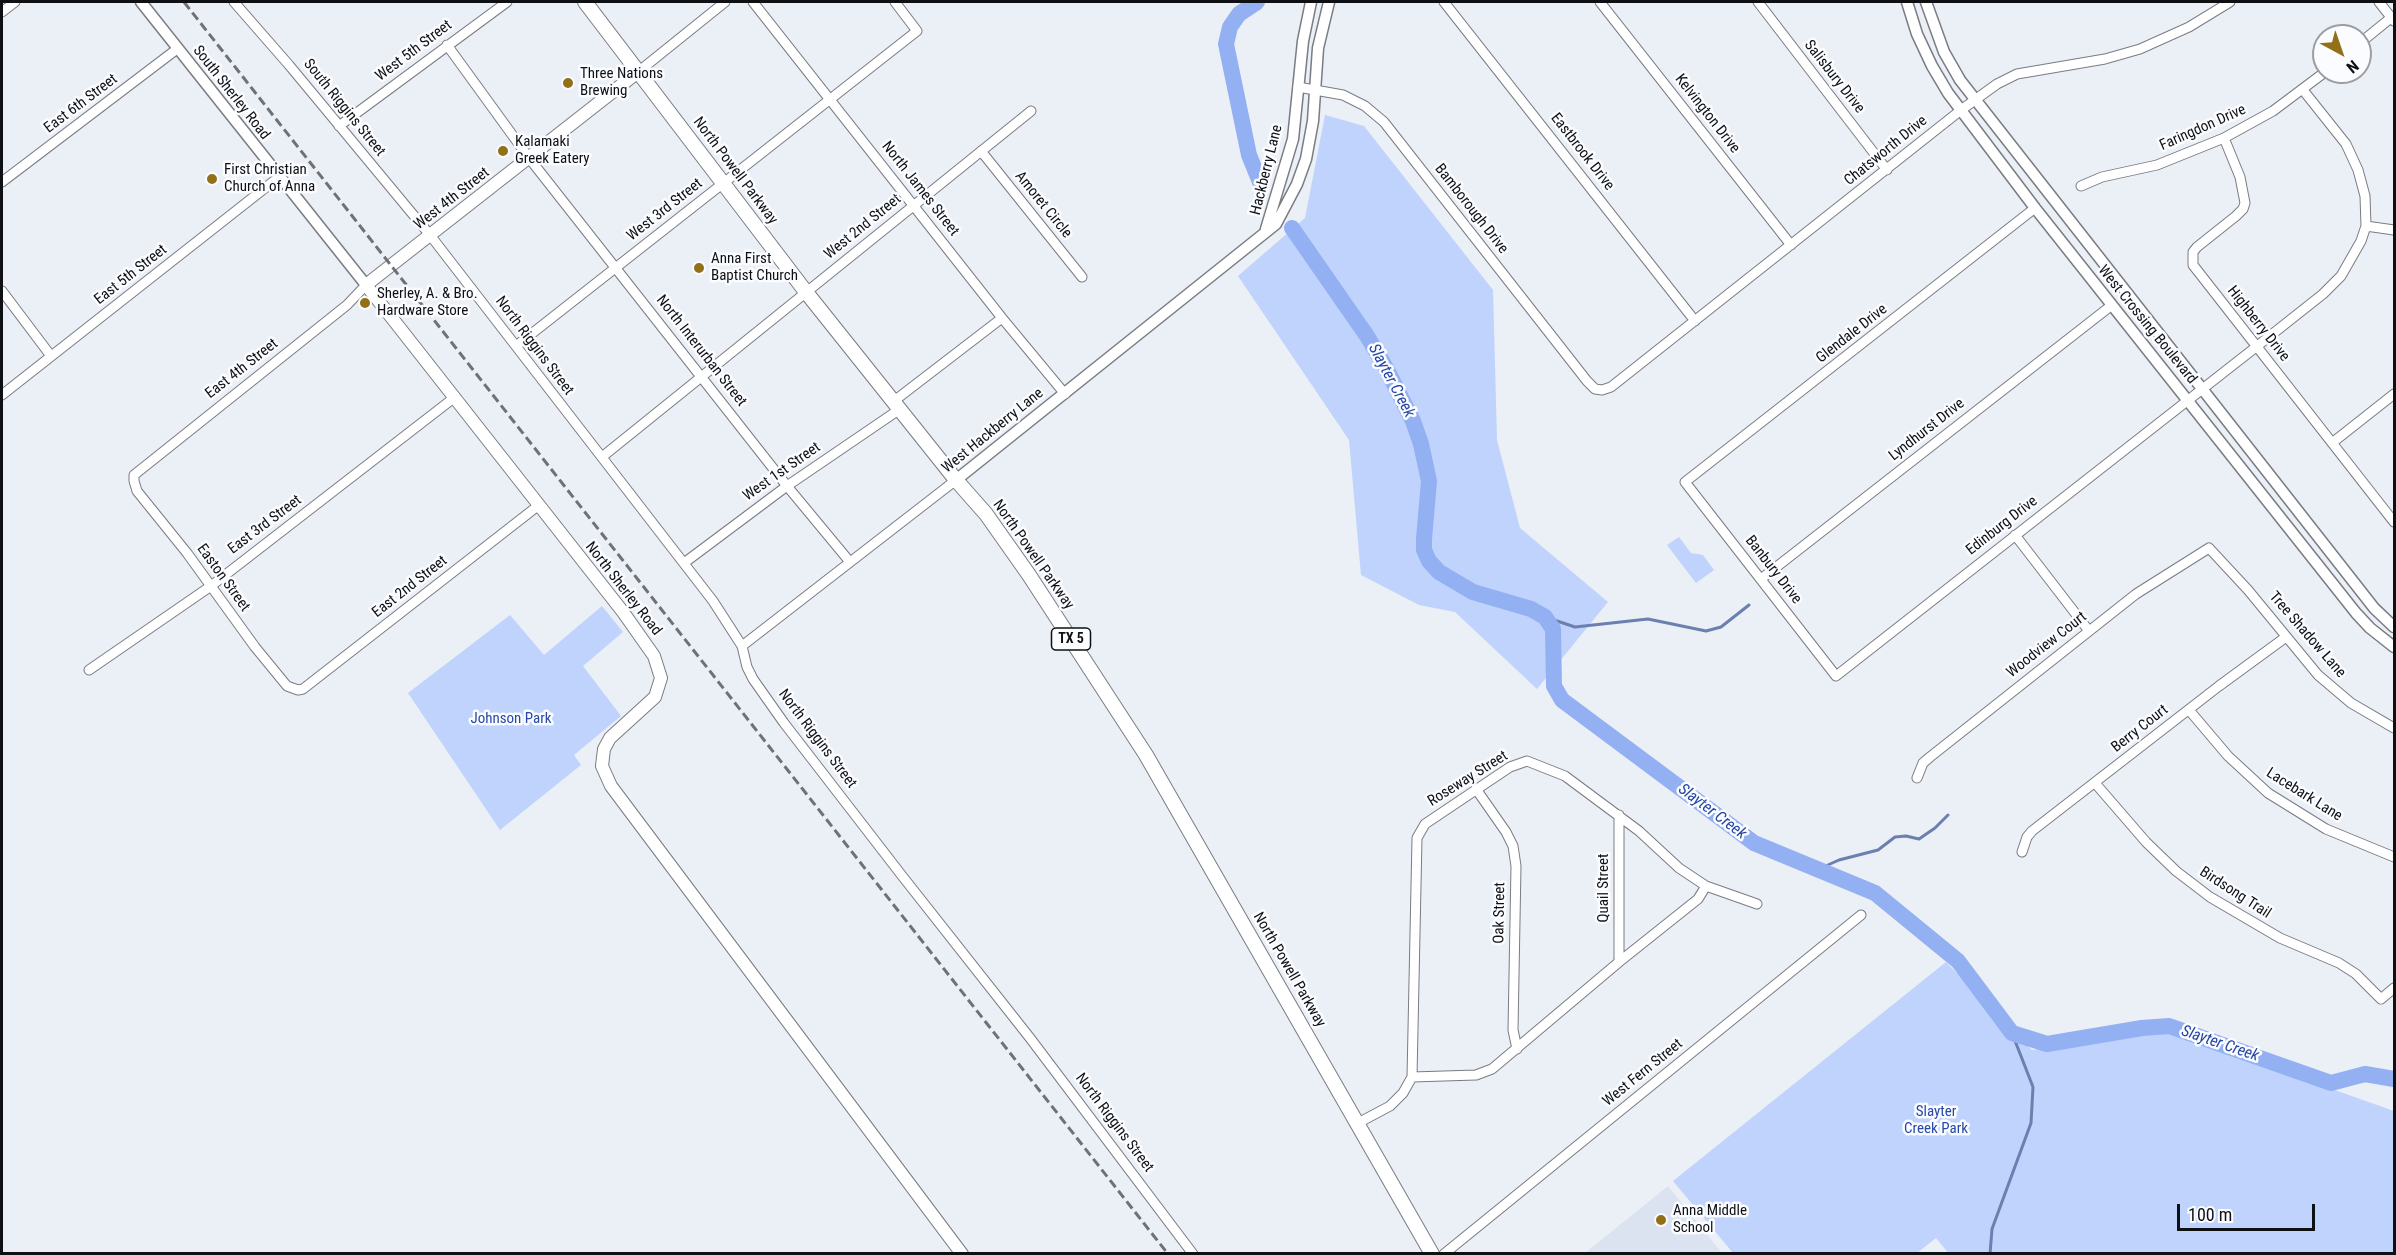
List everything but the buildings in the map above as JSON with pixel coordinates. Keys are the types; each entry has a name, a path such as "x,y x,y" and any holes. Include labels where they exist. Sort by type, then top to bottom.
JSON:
{"main road":[{"name":"TX 5","path":"585,2 638,72"},
{"name":"West 4th Street","path":"366,285 638,72"},
{"name":"North Powell Parkway","path":"638,72 806,292 956,480 986,514 1112,700 1178,810 1432,1254"},
{"name":"North Sherley Road","path":"366,285 648,645 661,673 660,684 655,697 610,738 604,748 601,760 607,779 962,1254"}],"street":[{"path":"2,12 15,2"},
{"name":"South Sherley Road","path":"141,2 366,285"},
{"name":"South Riggins Street","path":"234,2 290,65 430,235"},
{"name":"West 5th Street","path":"339,126 507,2"},
{"name":"West 4th Street","path":"638,72 725,2"},
{"name":"North James Street","path":"753,2 1002,318 1065,394"},
{"name":"West 3rd Street","path":"516,346 917,31 895,2"},
{"name":"Hackberry Lane","path":"1261,237 1269,224 1274,199 1291,148 1303,41 1311,2"},
{"name":"Hackberry Lane","path":"1261,237 1280,217 1300,177 1312,134 1318,48 1329,2"},
{"name":"Eastbrook Drive","path":"1444,2 1695,321"},
{"name":"Kelvington Drive","path":"1600,2 1791,245"},
{"name":"Salisbury Drive","path":"1758,2 1887,170"},
{"name":"West Crossing Boulevard","path":"1907,2 1917,34 1948,93 2035,208 2356,613 2370,628 2394,647"},
{"name":"West Crossing Boulevard","path":"1926,2 1944,52 1960,80 2201,390 2374,608 2394,627"},
{"name":"Chatsworth Drive","path":"1595,389 1602,390 1611,387 1997,84 2017,74 2095,61 2140,49 2189,27 2230,2"},
{"path":"2372,35 2393,19 2379,2"},
{"name":"North Interurban Street","path":"447,45 529,158 787,486 850,562"},
{"name":"East 6th Street","path":"2,182 177,48"},
{"name":"Faringdon Drive","path":"2081,186 2102,177 2157,165 2224,138 2254,123 2312,83"},
{"name":"Bamborough Drive","path":"1298,87 1343,95 1365,106 1384,122 1595,389"},
{"path":"2303,90 2346,144 2365,196 2366,226 2394,230"},
{"name":"West 2nd Street","path":"602,457 1031,111"},
{"name":"Highberry Drive","path":"2224,138 2240,177 2245,203 2236,216 2193,252 2192,259 2198,272 2394,522"},
{"name":"Amoret Circle","path":"981,151 1082,277"},
{"name":"East 5th Street","path":"2,395 279,177"},
{"name":"Glendale Drive","path":"1685,482 2035,208"},
{"name":"Edinburg Drive","path":"1836,676 2323,294 2341,276 2358,247 2366,226"},
{"name":"North Riggins Street","path":"430,235 713,601 742,646 747,667 753,679 784,723 1030,1038 1193,1254"},
{"name":"West Hackberry Lane","path":"742,646 956,480 1261,237"},
{"name":"East 4th Street","path":"134,475 347,305 366,285"},
{"path":"2,291 51,356"},
{"name":"Lyndhurst Drive","path":"1761,579 2112,304"},
{"name":"West 1st Street","path":"684,563 897,405 1002,318"},
{"path":"2332,443 2394,394"},
{"name":"East 3rd Street","path":"89,670 211,586 455,397"},
{"name":"Easton Street","path":"134,475 137,491 280,678 287,686 298,690"},
{"name":"Banbury Drive","path":"1685,482 1836,676"},
{"name":"East 2nd Street","path":"298,690 315,681 539,505"},
{"path":"2015,535 2089,631"},
{"name":"Woodview Court","path":"1917,778 1926,760 2089,631 2149,585 2209,548"},
{"name":"Tree Shadow Lane","path":"2209,548 2330,686 2351,703 2394,728"},
{"name":"Berry Court","path":"2022,852 2029,833 2286,638"},
{"name":"Lacebark Lane","path":"2189,710 2223,752 2268,793 2326,829 2394,857"},
{"name":"Roseway Street","path":"1412,1077 1417,838 1425,824 1510,767 1527,761 1565,776 1619,815 1679,868 1706,886 1757,904"},
{"name":"Birdsong Trail","path":"2095,783 2139,836 2176,871 2236,914 2274,935 2339,963 2363,980 2381,999 2394,988"},
{"name":"Oak Street","path":"1476,789 1513,846 1516,866 1513,1030 1517,1049"},
{"name":"Quail Street","path":"1618,962 1619,815"},
{"path":"1358,1123 1390,1106 1403,1093 1412,1077 1476,1075 1492,1069 1618,962 1698,899 1706,886"},
{"name":"West Fern Street","path":"1444,1254 1861,915"}],"shaded area":[{"name":"Anna Middle School","path":"1668,1186 1722,1253 1585,1253"}],"green space":[{"path":"1325,115 1364,126 1493,290 1497,440 1520,528 1608,602 1537,689 1455,612 1419,605 1361,575 1349,440 1238,276 1305,218"},
{"path":"1679,537 1691,553 1703,555 1714,570 1696,583 1667,545"},
{"name":"Johnson Park","path":"602,606 623,632 583,666 621,716 574,755 581,765 500,830 408,693 510,615 544,655"},
{"name":"Slayter Creek Park","path":"1946,962 2032,1050 2162,1029 2394,1111 2394,1253 1949,1254 1936,1238 1917,1253 1733,1253 1673,1181"}],"waterway":[{"name":"Slayter Creek","path":"1257,2 1239,14 1230,27 1226,44 1249,155 1260,182"},
{"name":"Slayter Creek","path":"1292,228 1367,336 1413,421 1421,444 1429,481 1424,539 1424,550 1429,561 1439,572 1473,592 1531,609 1545,617 1553,629 1554,686 1562,700 1754,843 1875,893 1958,961 2012,1033 2047,1044 2142,1028 2169,1026 2331,1083 2365,1074 2394,1079"},
{"path":"1545,617 1575,627 1648,619 1706,631 1721,627 1749,605"},
{"path":"1819,869 1839,860 1878,850 1895,837 1906,836 1919,839 1948,815"},
{"path":"1990,1254 1992,1229 2031,1123 2033,1087 2012,1033"}],"railway":[{"path":"184,2 1168,1254"}],"place":[{"name":"Three Nations Brewing","path":"568,83"},
{"name":"Kalamaki Greek Eatery","path":"503,151"},
{"name":"First Christian Church of Anna","path":"212,179"},
{"name":"Anna First Baptist Church","path":"699,268"},
{"name":"Sherley, A. & Bro. Hardware Store","path":"365,303"},
{"name":"Anna Middle School","path":"1661,1220"}]}
